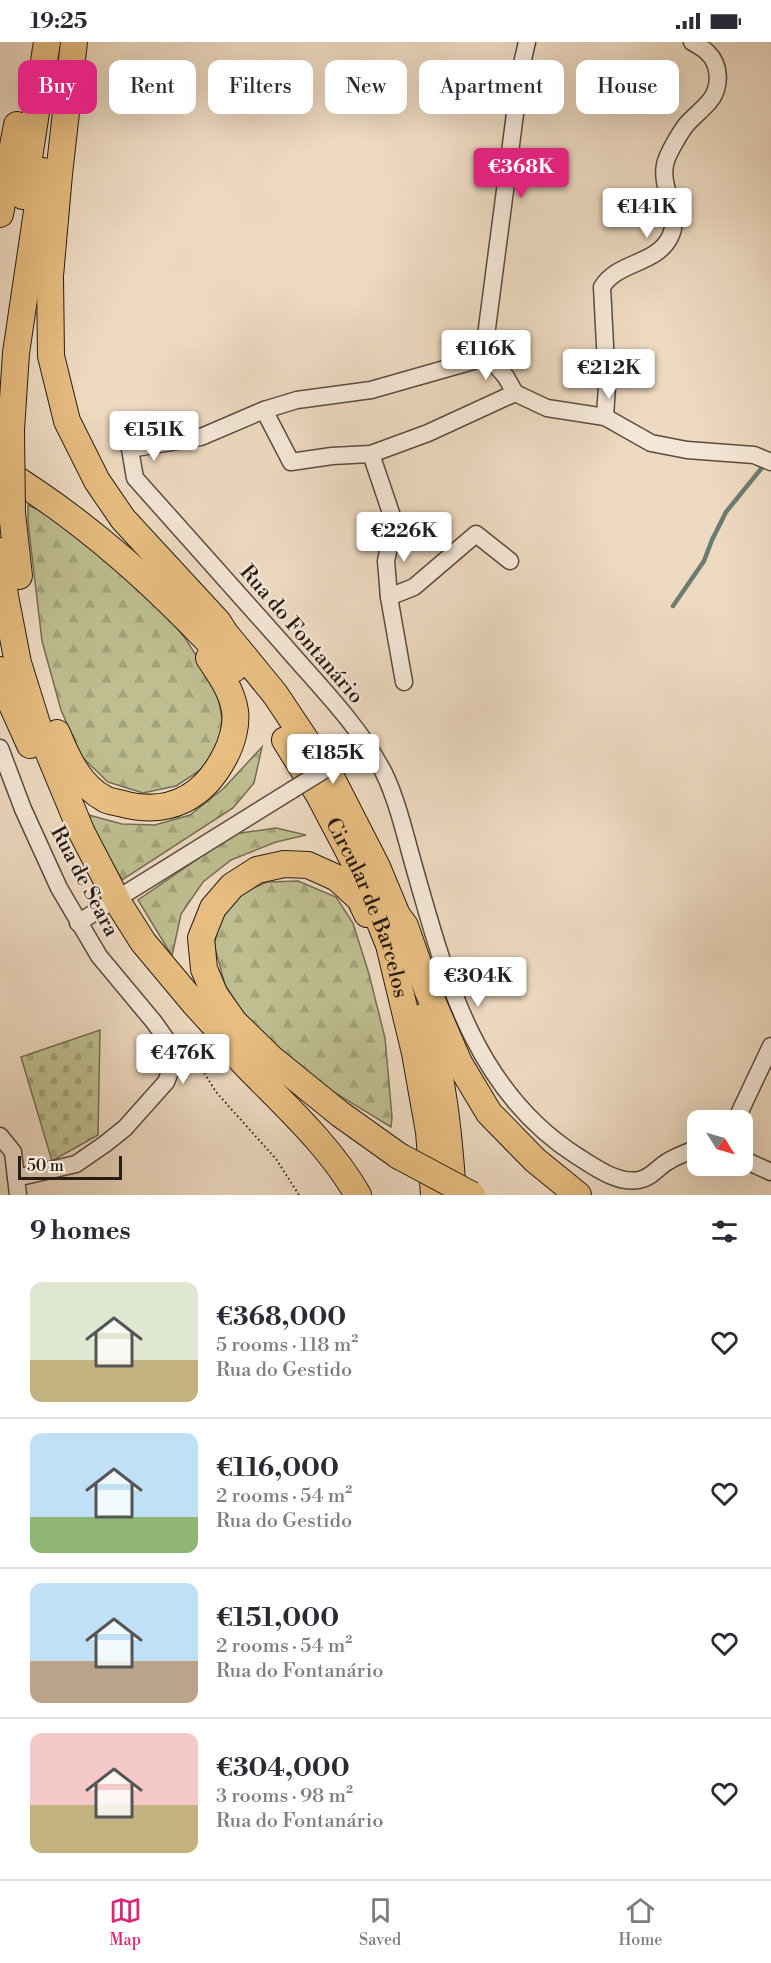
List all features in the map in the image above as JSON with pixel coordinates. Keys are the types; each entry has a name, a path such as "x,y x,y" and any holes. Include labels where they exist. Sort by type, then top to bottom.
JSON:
{"main road":[{"path":"0,214 34,42"},
{"path":"0,347 47,42"},
{"path":"63,42 5,441 21,597 34,663 66,755 81,779 105,799 143,809 174,804 199,791 217,772 231,744 235,712 226,683 201,647 196,627"},
{"path":"74,42 50,276 51,356 67,421 97,481 123,519 218,622 275,694 333,781 377,867 397,915 405,926 427,989 459,1063 489,1113 510,1137 578,1195"},
{"path":"5,441 37,474 96,517 146,560 214,626 225,633"},
{"name":"Circular de Barcelos","path":"0,469 86,527 196,627 236,671 308,776 360,873 389,945 415,1053 429,1132 435,1195"},
{"path":"0,551 5,596 18,663 38,727 82,833 117,901 143,942 236,1049 241,1060 320,1141 343,1169 358,1195"},
{"path":"0,670 8,696 51,792 105,891 117,901"},
{"path":"392,962 381,945 360,899 337,878 308,865 284,864 257,870 232,886 213,908 201,938 204,969 215,995 234,1022 271,1058 435,1195"},
{"name":"Circular de Barcelos","path":"397,915 397,928 431,1034 449,1132 453,1195"},
{"path":"236,1049 247,1053 284,1088 331,1125 401,1165 472,1195"}],"street":[{"path":"527,42 521,68 484,351 506,376 515,393 547,408 605,417 651,443 687,450 754,455 771,462"},
{"path":"605,417 607,384 602,287 609,277 658,253 671,236 673,219 663,182 665,163 685,126 711,100 718,84 717,67 708,52 692,42"},
{"name":"Rua do Fontanário","path":"484,351 473,361 371,390 297,400 264,410 201,437 130,449 135,478 317,683 360,746 384,775 410,853 432,932 463,1016 492,1072 507,1093 523,1112 570,1151 612,1176 627,1180 640,1180 654,1173 667,1161 687,1153"},
{"path":"264,410 291,462 332,456 371,454 428,434 515,393"},
{"path":"371,454 392,516 393,529 386,561 389,597 404,682"},
{"path":"389,597 414,587 476,534 510,561"},
{"path":"78,923 117,901 360,746"},
{"name":"Rua de Seara","path":"0,748 23,809 59,888 78,923 99,956 171,1046 172,1056"},
{"path":"741,1110 771,1046"},
{"path":"16,1178 76,1164 112,1139 125,1128 166,1082 173,1064 172,1056"},
{"path":"0,1136 13,1152 18,1195"},
{"path":"753,1164 771,1172"}],"path":[{"path":"172,1056 190,1061 205,1074 216,1092 276,1159 300,1195"}],"green space":[{"path":"28,505 56,519 158,604 185,638 207,672 219,701 224,730 217,751 199,771 176,786 143,793 108,782 81,756 61,710 42,641"},
{"path":"262,747 254,783 233,808 122,880 85,814 122,824 155,825 190,815 224,788"},
{"path":"276,828 306,835 276,842 231,860 203,882 181,914 172,956 138,900 234,834"},
{"path":"298,881 336,897 353,923 385,1038 391,1127 322,1085 273,1047 246,1017 225,985 214,944 223,913 239,894 267,882"},
{"path":"100,1030 98,1135 52,1161 21,1057"}],"waterway":[{"path":"673,606 704,561 726,512 765,464"}]}
